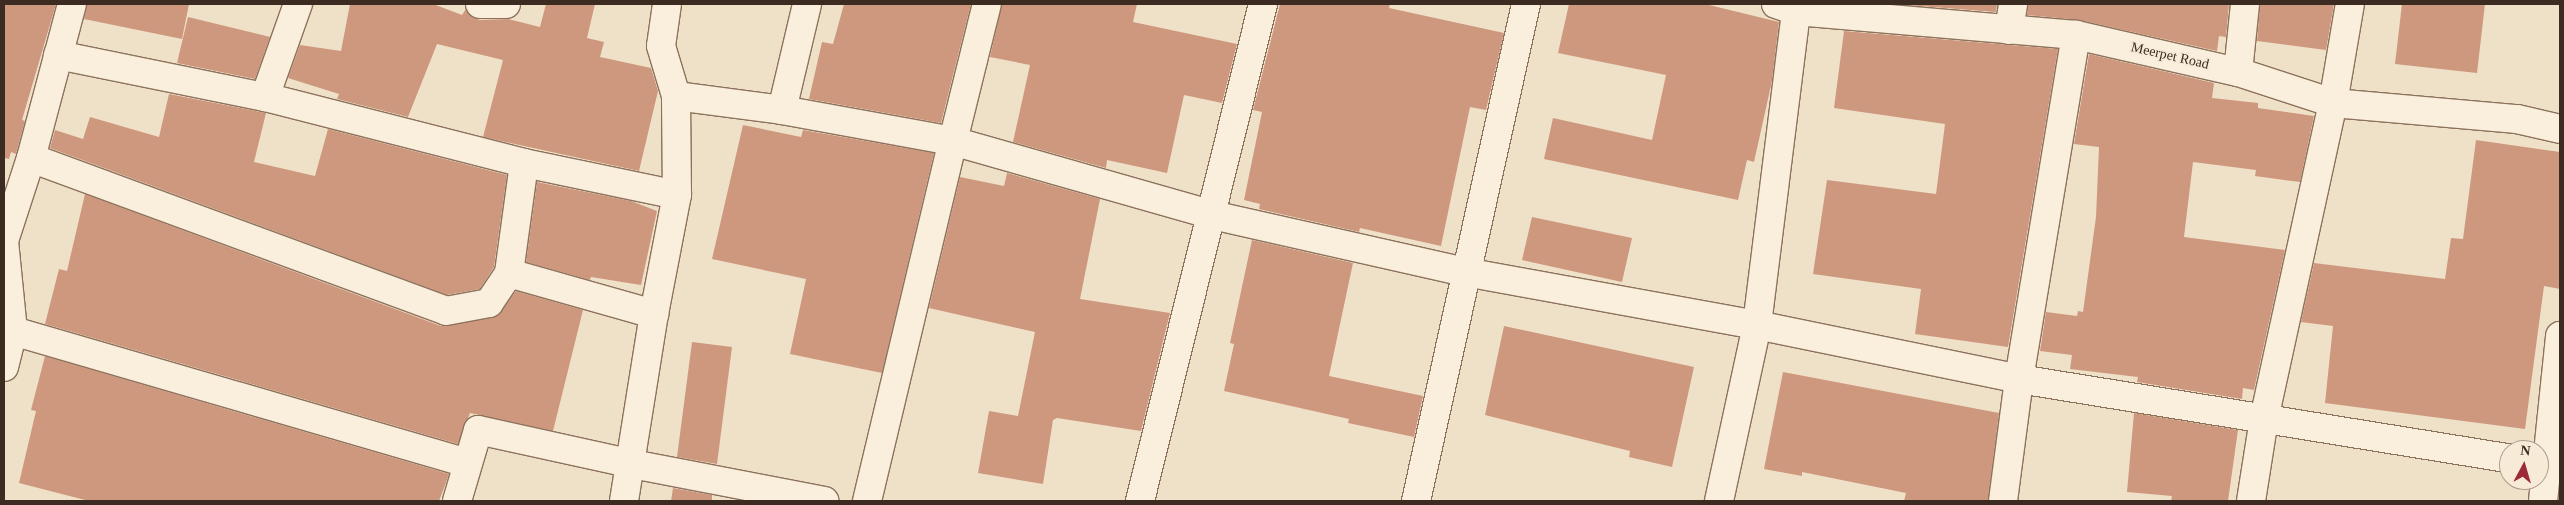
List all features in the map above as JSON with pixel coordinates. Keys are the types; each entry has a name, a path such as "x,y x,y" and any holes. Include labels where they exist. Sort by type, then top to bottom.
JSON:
{"street":[{"path":"4,367 13,331 4,241 31,158 72,4"},
{"path":"265,97 298,4"},
{"path":"480,4 506,4"},
{"path":"624,501 632,464 654,314 677,195 676,96 661,46 667,4"},
{"path":"782,110 807,4"},
{"path":"867,501 987,4"},
{"path":"1140,501 1263,4"},
{"path":"1416,501 1465,272 1526,4"},
{"path":"2238,72 2245,4"},
{"path":"2251,501 2264,419 2334,103 2350,4"},
{"path":"1719,501 1757,325 1786,7"},
{"name":"Meerpet Road","path":"1786,7 2011,17 2076,35 2238,72 2334,103 2517,118 2560,129"},
{"path":"2003,501 2019,379 2076,35"},
{"path":"58,55 265,97 524,163 677,195"},
{"path":"676,96 782,110 953,141 1212,215 1465,272 1757,325 2019,379 2499,456"},
{"path":"31,158 446,311 490,303 509,273 524,163"},
{"path":"509,273 654,314"},
{"path":"13,331 467,464"},
{"path":"2549,453 2560,336"},
{"path":"457,501 478,430 632,464 824,501"}],"building":[{"path":"4,4 56,4 22,120 25,121 16,154 11,152 9,159 4,158"},
{"path":"87,4 189,4 182,39 84,19"},
{"path":"350,4 433,4 462,15 466,9 472,17 480,20 508,19 540,27 546,4 595,4 587,38 604,42 600,57 651,68 658,91 639,171 483,137 503,60 437,44 408,117 337,99 339,94 288,78 300,45 341,51"},
{"path":"844,4 971,4 941,123 809,99 822,42 833,44"},
{"path":"1002,4 1137,4 1133,22 1237,44 1222,103 1184,95 1167,173 1107,160 1106,168 1013,142 1030,65 990,57"},
{"path":"1280,4 1390,4 1389,8 1504,33 1486,110 1470,107 1441,246 1360,228 1359,232 1259,209 1260,204 1244,200 1262,112 1253,110"},
{"path":"1569,4 1705,4 1779,22 1772,81 1754,162 1747,160 1738,200 1544,159 1553,118 1652,140 1666,75 1558,53"},
{"path":"1894,4 1997,4 1996,12"},
{"path":"2028,4 2229,4 2226,37 2219,36 2217,51 2079,20 2027,15"},
{"path":"2260,4 2334,4 2326,50 2257,41"},
{"path":"2402,4 2485,4 2477,73 2395,64"},
{"path":"188,17 270,37 255,79 177,63"},
{"path":"1844,31 2058,49 2008,347 1915,334 1921,289 1813,274 1827,180 1936,194 1945,124 1834,108"},
{"path":"2089,54 2214,83 2212,98 2258,103 2258,108 2314,116 2300,182 2255,176 2256,170 2193,162 2184,237 2285,250 2254,390 2243,388 2242,399 2137,382 2138,377 2070,369 2072,355 2040,351 2046,312 2077,316 2078,311 2083,312 2096,217 2099,147 2074,144"},
{"path":"169,94 266,113 254,162 315,176 328,129 507,175 494,267 480,289 447,295 50,148 55,130 83,139 90,117 159,137"},
{"path":"743,125 801,137 803,130 934,153 882,373 790,354 806,279 712,259"},
{"path":"2476,140 2560,152 2560,289 2544,286 2525,429 2325,403 2333,326 2301,322 2314,263 2445,279 2451,238 2463,239"},
{"path":"1007,173 1100,199 1080,299 1170,313 1141,431 1057,418 1053,420 1043,484 978,473 989,411 1018,416 1035,332 929,308 960,177 1004,186"},
{"path":"537,182 631,201 657,211 641,285 591,277 590,280 526,262"},
{"path":"85,194 441,326 497,316 516,291 583,310 553,431 470,413 458,444 45,324 59,269 67,271"},
{"path":"1532,217 1632,238 1622,282 1522,260"},
{"path":"1252,240 1353,263 1329,376 1423,396 1414,437 1348,423 1349,419 1224,391 1234,344 1230,343"},
{"path":"1504,326 1694,367 1672,467 1629,457 1630,451 1485,415"},
{"path":"692,342 732,347 717,464 677,457"},
{"path":"45,356 449,474 439,501 89,501 19,483 36,411 31,410"},
{"path":"1783,372 1999,413 1988,501 1904,501 1906,493 1802,472 1802,476 1764,469"},
{"path":"2134,413 2238,430 2228,501 2171,501 2172,496 2127,492"},
{"path":"673,488 712,495 712,501 671,501"}]}
